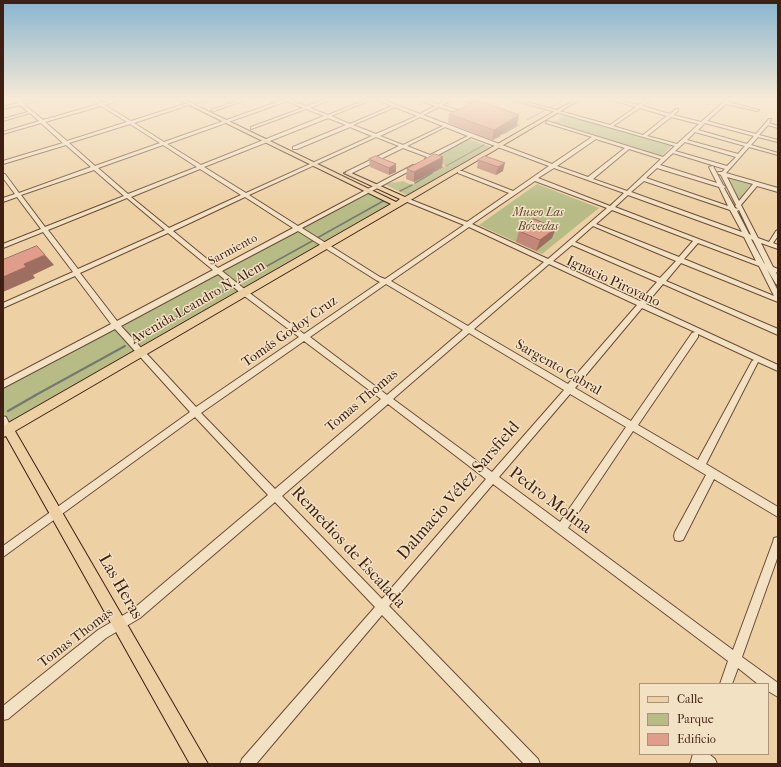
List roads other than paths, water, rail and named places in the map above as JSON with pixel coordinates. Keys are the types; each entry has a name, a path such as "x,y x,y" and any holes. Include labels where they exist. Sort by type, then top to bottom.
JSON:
{"main road":[{"path":"253,135 398,205"},
{"path":"266,135 407,200"},
{"name":"Avenida Leandro N. Alem","path":"407,200 424,188 521,135"},
{"name":"Avenida Leandro N. Alem","path":"5,427 141,353 398,205 460,172 499,147 522,135"},
{"name":"Las Heras","path":"5,427 121,624 199,764"}],"street":[{"name":"Pedro Molina","path":"57,135 127,196 245,293 767,683"},
{"path":"3,163 93,135"},
{"name":"Sargento Cabral","path":"150,135 325,247 378,279 386,281 778,512"},
{"path":"3,200 188,135"},
{"path":"3,246 280,135"},
{"path":"296,148 328,135"},
{"path":"372,135 430,157"},
{"path":"348,173 426,135"},
{"path":"466,135 480,142"},
{"path":"467,135 778,247"},
{"path":"588,135 665,159"},
{"path":"640,135 679,146"},
{"name":"Tomas Thomas","path":"3,714 102,634 136,614 611,208 691,135"},
{"path":"709,135 778,154"},
{"path":"723,174 757,135 778,141"},
{"path":"3,306 375,136"},
{"path":"424,161 470,136"},
{"name":"Tomás Godoy Cruz","path":"3,552 196,412 595,137"},
{"path":"684,141 738,156"},
{"path":"459,142 480,142 499,147"},
{"path":"589,179 628,148"},
{"path":"672,153 727,168"},
{"name":"Sarmiento","path":"3,385 298,229 417,164"},
{"path":"712,165 722,187 755,238 778,283"},
{"path":"657,166 729,188"},
{"path":"460,172 513,193"},
{"path":"715,173 757,183 778,190"},
{"path":"723,174 747,235 778,298"},
{"name":"Remedios de Escalada","path":"3,175 75,273 116,325 141,353 276,494 381,607 533,764"},
{"path":"535,179 778,271"},
{"path":"644,179 737,209"},
{"path":"737,209 757,183"},
{"name":"Ignacio Pirovano","path":"407,200 466,225 639,306 778,368"},
{"path":"592,224 679,260 778,298"},
{"path":"770,244 778,232"},
{"name":"Dalmacio Vélez Sarsfield","path":"247,764 697,240"},
{"path":"571,242 778,332"},
{"name":"Ignacio Pirovano","path":"639,306 695,335 778,374"},
{"path":"561,529 695,335"},
{"path":"700,466 755,363"},
{"path":"679,536 712,473"},
{"path":"726,683 778,542"},
{"name":"Pedro Molina","path":"769,684 778,691"}],"waterway":[{"path":"490,141 500,136"},
{"path":"446,166 484,145"},
{"path":"430,174 443,167"},
{"path":"415,183 432,173"},
{"path":"400,191 412,185"},
{"path":"317,238 385,200"},
{"path":"258,271 314,240"},
{"path":"239,282 260,270"},
{"path":"138,338 229,288"},
{"path":"34,396 125,346"},
{"path":"8,411 36,395"}],"park label":[{"name":"Museo Las Bóvedas","path":"538,220"}]}
